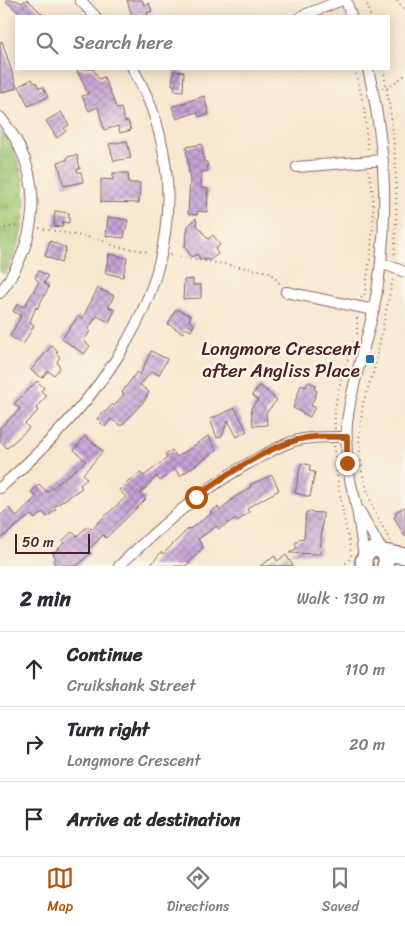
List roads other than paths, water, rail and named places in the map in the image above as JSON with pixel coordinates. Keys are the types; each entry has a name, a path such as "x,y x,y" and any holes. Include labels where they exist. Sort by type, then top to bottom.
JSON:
{"street":[{"path":"80,0 94,15"},
{"path":"304,15 342,0"},
{"path":"346,0 351,15"},
{"path":"0,488 42,450 76,412 116,360 130,338 146,304 162,254 166,235 168,200 166,165 154,114 134,70"},
{"path":"362,562 356,505 347,463 347,437 351,397 374,310 385,224 383,160 368,70"},
{"path":"0,116 20,147 28,168 32,190 33,213 29,236 21,258 10,280 0,293"},
{"path":"297,167 383,160"},
{"path":"381,263 405,272"},
{"path":"286,292 374,310"},
{"path":"119,566 163,524 196,497 249,462 295,440 311,437 347,437"},
{"path":"356,505 383,556"},
{"path":"362,562 372,550 379,550 383,556"},
{"path":"383,556 405,556"},
{"path":"390,566 405,562"}],"place":[{"name":"Longmore Crescent after Angliss Place","path":"370,359"}]}
